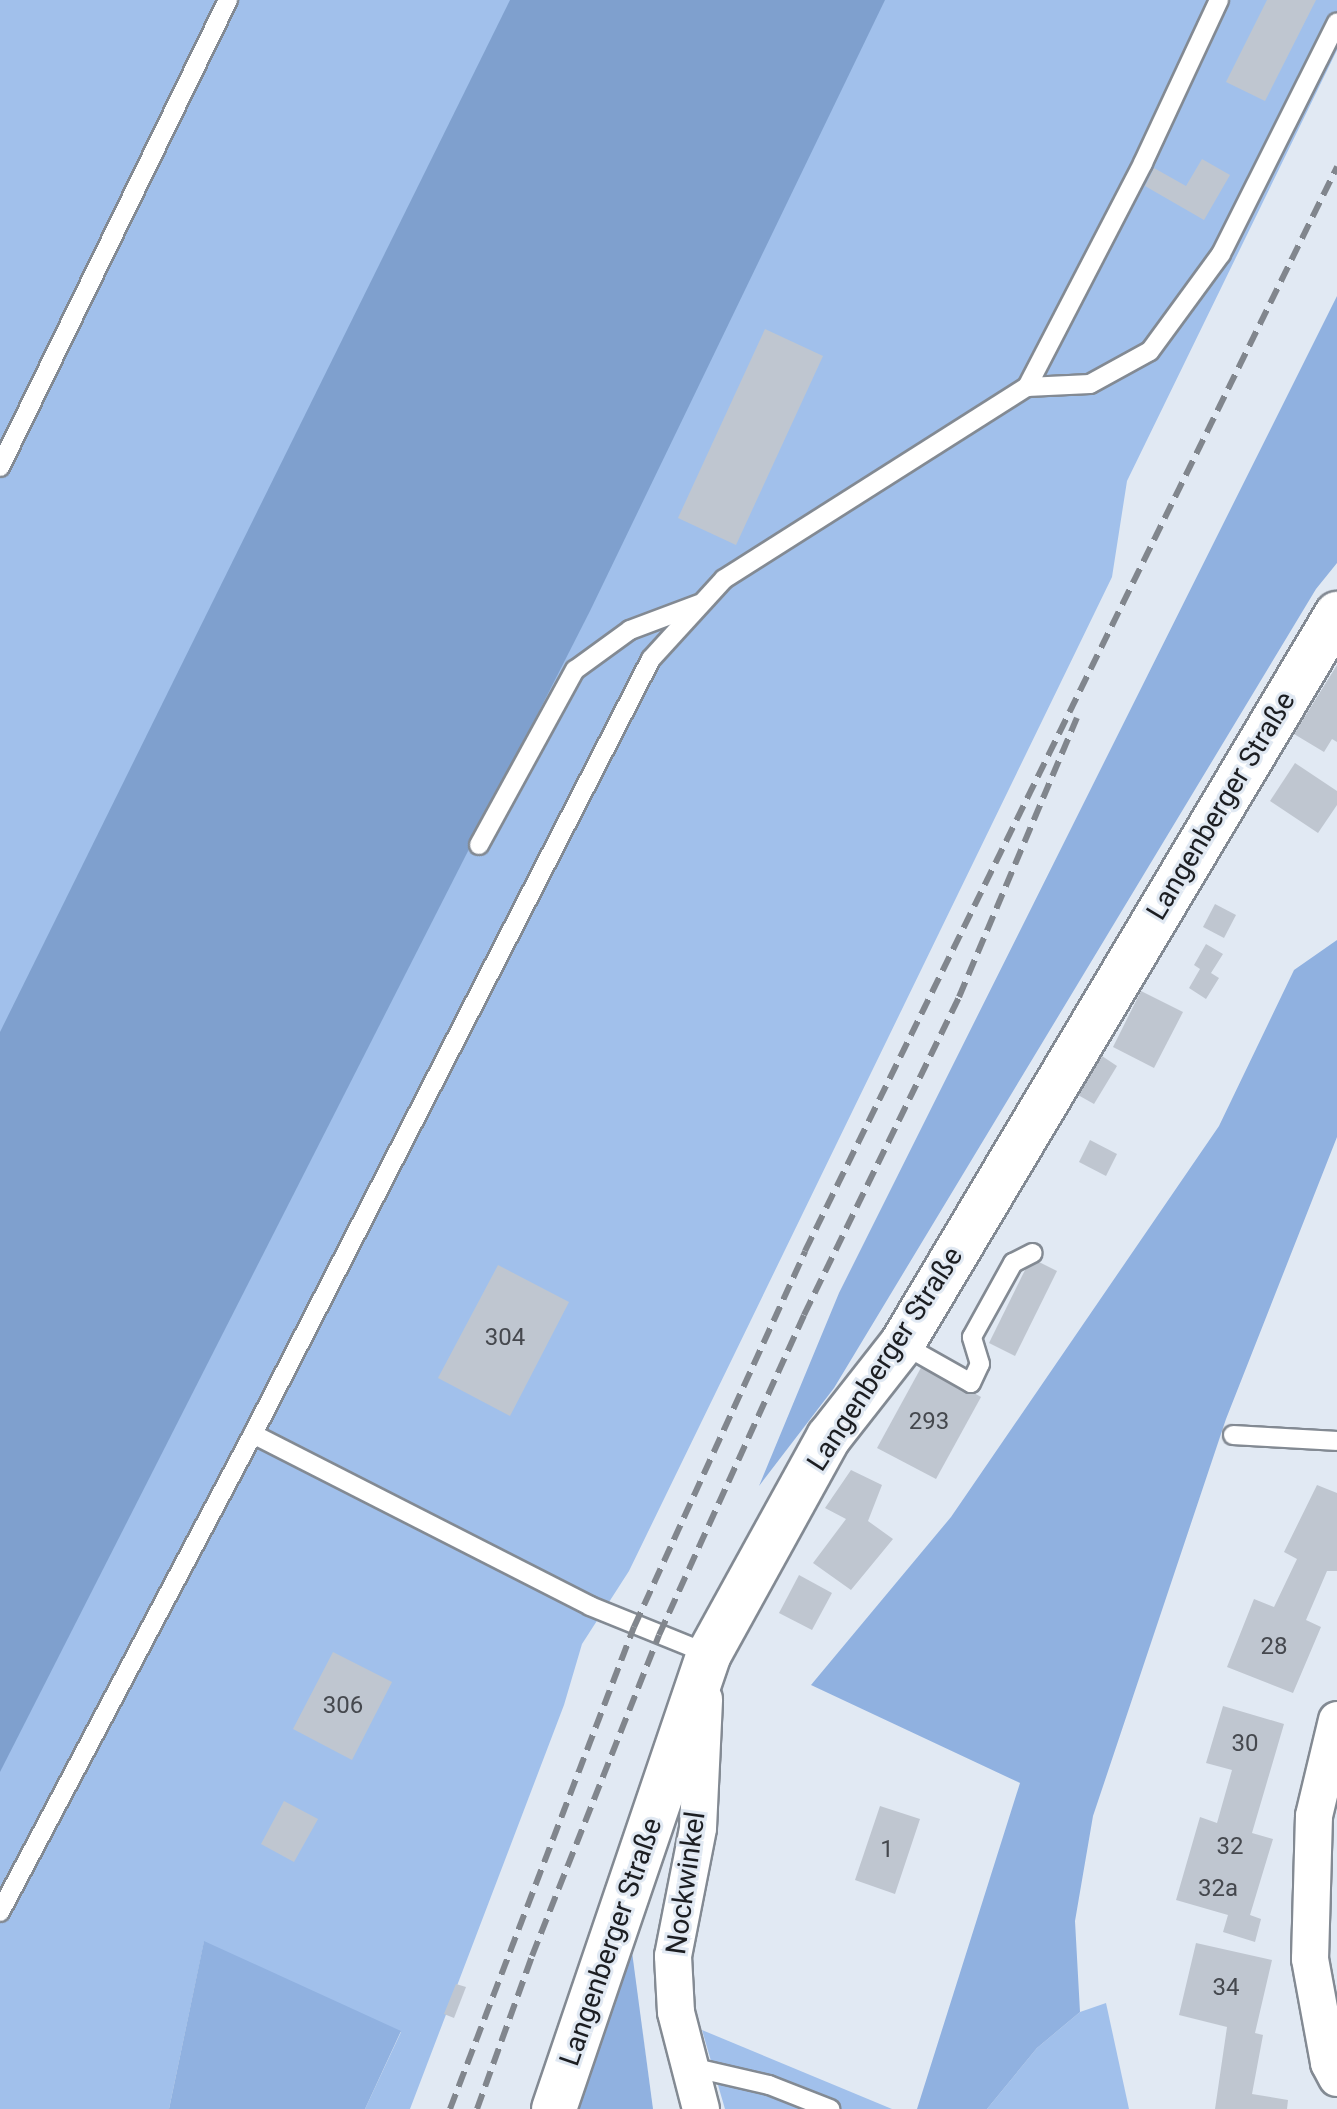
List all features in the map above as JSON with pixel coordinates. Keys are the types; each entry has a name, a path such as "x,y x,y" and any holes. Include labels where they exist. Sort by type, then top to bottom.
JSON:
{"main road":[{"name":"Langenberger Straße","path":"554,2109 709,1654 829,1437 902,1344 1337,614"}],"street":[{"name":"Nockwinkel","path":"701,2109 676,2012 673,1956 698,1828 709,1654"},
{"path":"1337,1720 1314,1816 1310,1959 1329,2063 1337,2078"}],"lane":[{"path":"0,467 228,0"},
{"path":"1027,387 1143,163 1219,0"},
{"path":"0,1912 253,1434 651,659 724,579 1027,387 1090,384 1150,351 1221,254 1337,22"},
{"path":"479,845 575,670 630,630 702,603"},
{"path":"902,1344 971,1383 980,1364 972,1337 1013,1263 1033,1253"},
{"path":"253,1434 597,1609 709,1654"},
{"path":"1233,1435 1337,1441"},
{"path":"691,2067 769,2085 830,2109"}],"shaded area":[{"path":"0,0 1337,0 1337,50 1127,481 1112,577 629,1571 582,1644 564,1705 410,2109 365,2109 401,2032 204,1942 169,2109 0,2109"},
{"path":"510,0 885,0 590,611 0,1772 0,1032"},
{"path":"1337,296 1337,563 1316,589 834,1388 759,1486 839,1293"},
{"path":"1337,940 1337,1137 1226,1419 1093,1816 1075,1921 1080,2012 1037,2048 987,2109 917,2109 1020,1783 811,1685 951,1517 1219,1126 1294,970"},
{"path":"204,1941 401,2031 365,2109 169,2109"},
{"path":"632,1952 653,2109 575,2109"},
{"path":"1106,2003 1129,2109 987,2109 1037,2048 1080,2012"},
{"path":"702,2030 892,2109 725,2109"}],"building":[{"path":"1267,0 1316,0 1265,101 1226,82"},
{"path":"1202,159 1230,175 1204,220 1145,186 1154,168 1186,186"},
{"path":"765,329 823,356 736,545 678,518"},
{"path":"1337,665 1337,742 1332,739 1324,752 1294,734"},
{"path":"1295,763 1337,791 1337,805 1318,833 1270,801"},
{"path":"1215,904 1236,915 1224,938 1203,927"},
{"path":"1206,944 1223,954 1211,973 1219,978 1206,999 1189,988 1200,969 1194,965"},
{"path":"1141,991 1183,1012 1154,1068 1113,1047"},
{"path":"1102,1056 1117,1066 1094,1104 1078,1095"},
{"path":"1090,1140 1117,1154 1106,1176 1079,1162"},
{"path":"1031,1258 1057,1271 1015,1356 989,1343"},
{"path":"498,1265 569,1302 510,1416 438,1378"},
{"path":"923,1364 981,1397 936,1479 877,1448"},
{"path":"851,1470 882,1485 868,1521 893,1539 851,1590 813,1563 846,1519 825,1508"},
{"path":"1317,1485 1337,1493 1337,1571 1327,1571 1306,1620 1321,1627 1293,1693 1227,1667 1254,1599 1274,1607 1297,1559 1284,1552"},
{"path":"799,1575 832,1593 812,1630 779,1613"},
{"path":"333,1652 392,1682 352,1760 293,1729"},
{"path":"1223,1706 1284,1724 1252,1833 1273,1839 1250,1915 1261,1919 1255,1942 1223,1932 1228,1915 1176,1900 1200,1817 1217,1823 1232,1770 1206,1763"},
{"path":"284,1801 318,1819 294,1862 261,1844"},
{"path":"880,1806 920,1819 895,1894 855,1880"},
{"path":"1196,1943 1272,1960 1255,2033 1263,2035 1252,2094 1288,2100 1287,2109 1215,2109 1227,2027 1179,2015"},
{"path":"456,1984 466,1987 454,2018 444,2014"}],"railway":[{"path":"450,2109 634,1627 805,1251 1337,167"},
{"path":"477,2109 532,1956 659,1635 804,1315 959,997 1077,718"}]}
